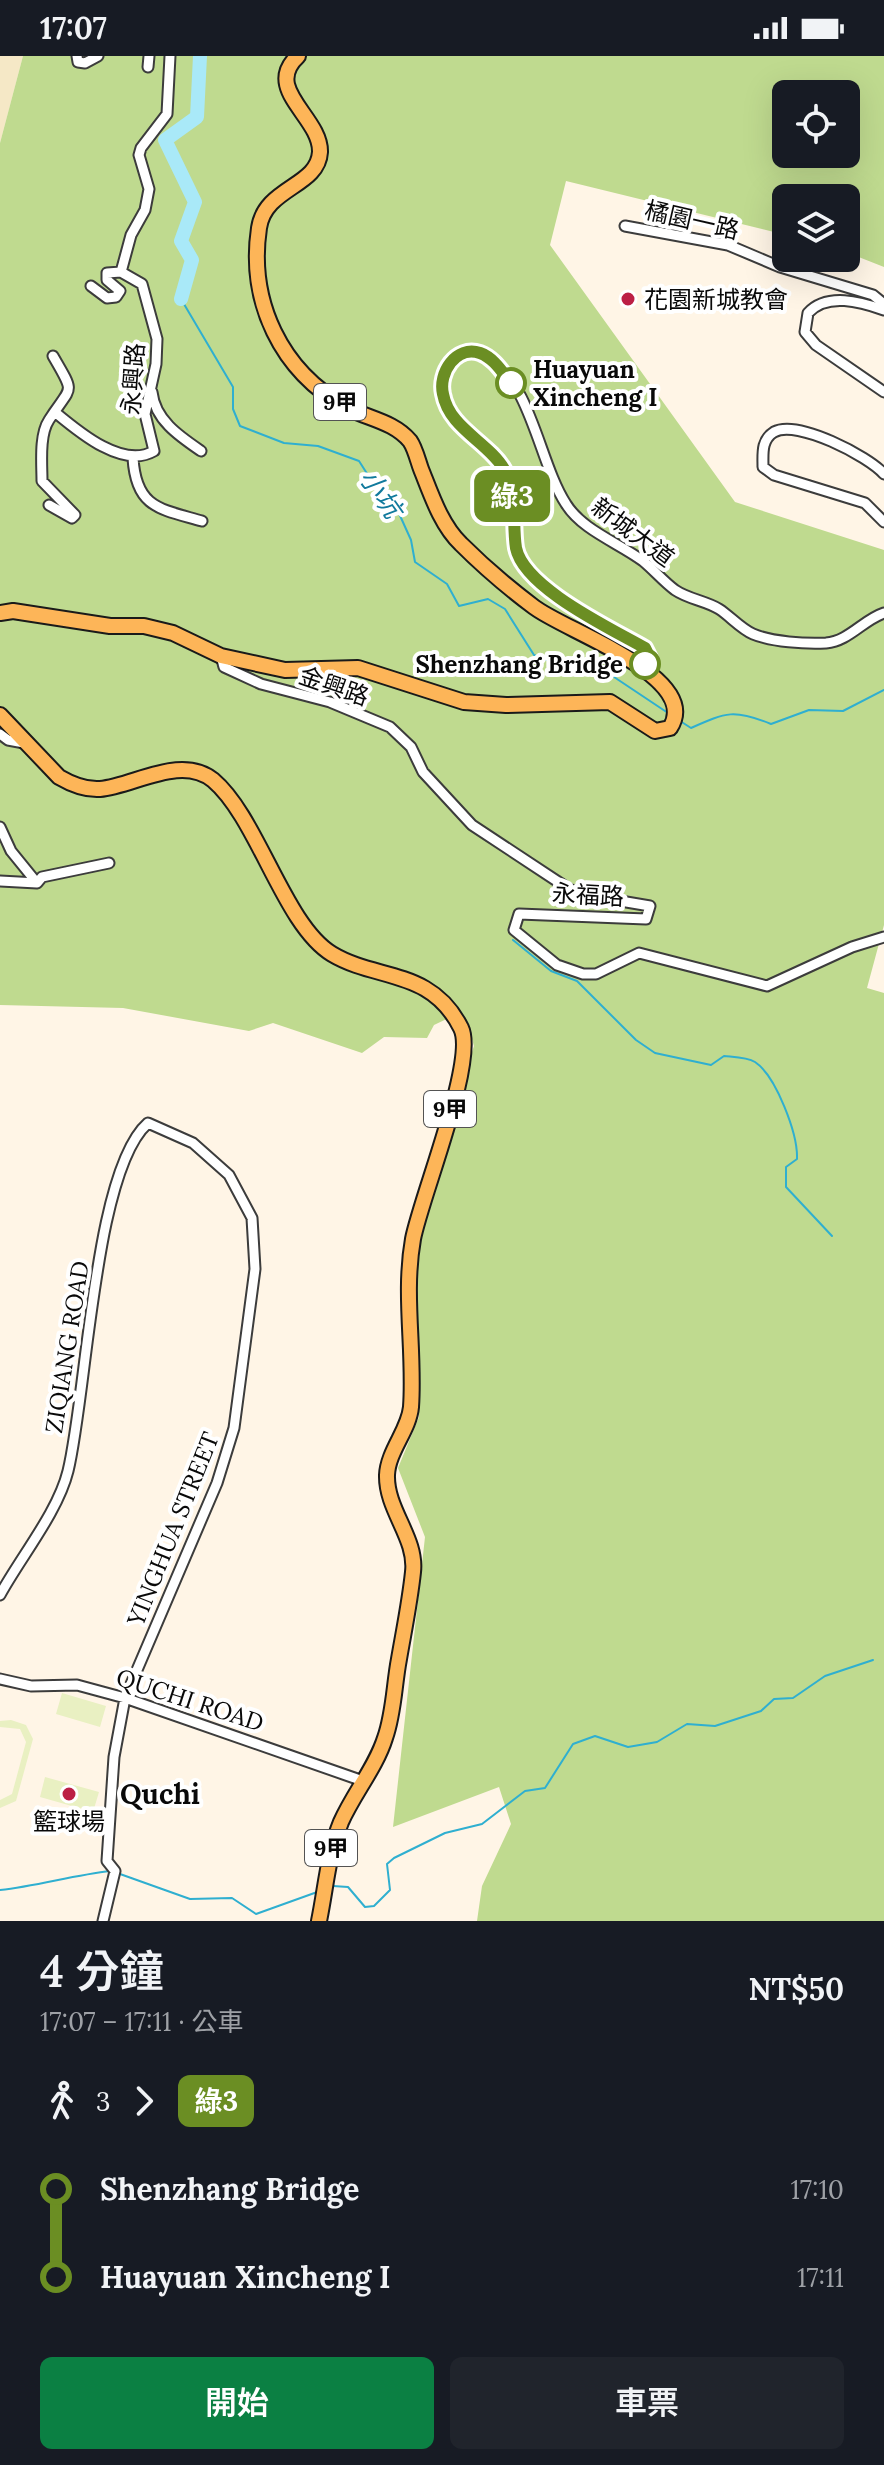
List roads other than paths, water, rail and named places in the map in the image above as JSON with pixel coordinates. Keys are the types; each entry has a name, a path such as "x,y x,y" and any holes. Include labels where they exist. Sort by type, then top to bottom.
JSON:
{"main road":[{"name":"9甲","path":"0,613 13,611 110,626 144,626 173,633 221,656 285,670 358,668 464,702 506,705 610,702 655,731 670,728 678,707 643,667 564,627 533,607 459,542 435,503 410,442 387,422 347,407 313,383 288,357 267,324 259,290 258,230 263,210 271,200 311,173 320,153 315,128 289,97 287,78 291,62 298,56"},
{"name":"9甲","path":"0,715 59,777 83,787 99,789 179,771 199,772 213,781 237,811 303,922 319,942 332,954 399,975 421,986 442,1004 462,1029 463,1064 412,1241 408,1303 411,1412 387,1472 390,1500 409,1542 414,1567 385,1740 330,1849 319,1921"}],"street":[{"path":"77,56 78,62 85,63 98,56"},
{"path":"91,286 107,298 116,297 120,291 107,280 107,273 121,272 131,235 145,210 149,189 139,155 169,108 170,56"},
{"name":"橘園一路","path":"625,226 728,245 780,267 873,295 884,307"},
{"name":"永興路","path":"56,413 100,444 133,458 144,457 154,451 145,414 157,339 142,284 121,272"},
{"path":"884,307 861,301 820,304 808,313 805,332 816,345 884,392"},
{"name":"新城大道","path":"643,667 650,658 645,648 565,603 540,582 517,553 513,499 505,470 454,417 443,397 442,382 447,366 459,354 478,352 494,361 511,384 538,435 553,479 577,519 645,563 676,591 717,607 753,634 784,640 826,643 844,638 884,613"},
{"path":"49,505 72,518 75,515 42,481 44,436 48,421 69,395 70,386 53,356"},
{"path":"151,384 154,405 160,414 174,432 201,451"},
{"path":"884,474 875,464 840,445 789,430 776,431 766,439 763,467 774,475 865,503 884,522"},
{"path":"133,458 134,481 144,497 157,508 202,521"},
{"name":"金興路","path":"221,656 224,667 261,684 330,702 390,727 411,747 423,772"},
{"path":"0,734 8,740 24,743"},
{"name":"永福路","path":"423,772 472,825 569,889 585,895 650,906 646,919 530,912 519,914 514,930 557,965 596,974 639,953 767,986 852,947 884,937"},
{"path":"0,827 11,851 37,883"},
{"path":"37,883 42,877 109,863"},
{"path":"0,881 37,883"},
{"name":"ZIQIANG ROAD","path":"0,1595 67,1475 114,1184 138,1132 148,1123 171,1132"},
{"name":"YINGHUA STREET","path":"103,1921 115,1871 107,1861 114,1757 125,1698 217,1483 234,1428 255,1269 252,1218 241,1194 211,1157 171,1132"},
{"name":"QUCHI ROAD","path":"0,1679 31,1686 77,1685 125,1698 363,1781"}],"waterway":[{"name":"小坑","path":"181,299 192,260 181,241 195,202 165,140 197,117 200,56"},
{"name":"小坑","path":"181,299 233,387 233,409 240,426 284,443 318,446 359,461 382,497 397,509 411,540 415,562 447,584 459,606 488,599 505,609 534,655 566,667 605,671 668,713"},
{"name":"小坑","path":"677,719 691,728 722,716 739,714 771,724 809,710 843,711 884,690"},
{"path":"513,940 551,971 577,981 636,1040 655,1053 711,1065 724,1056 748,1059 763,1069 778,1092 794,1135 797,1159 786,1167 786,1187 832,1236"},
{"path":"333,1886 348,1887 365,1907 374,1906 390,1890 387,1864 394,1858 445,1833 482,1824 525,1791 545,1788 573,1744 595,1736 628,1747 657,1742 687,1724 715,1726 761,1711 774,1699 793,1698 825,1676 873,1660"},
{"path":"0,1890 111,1871"},
{"path":"120,1874 190,1899 232,1898 256,1914 320,1891"}],"place":[{"name":"花園新城教會","path":"628,299"},
{"name":"Huayuan Xincheng I","path":"511,383"},
{"name":"Shenzhang Bridge","path":"645,664"},
{"name":"籃球場","path":"69,1794"}],"district":[{"name":"Quchi","path":"160,1794"}]}
